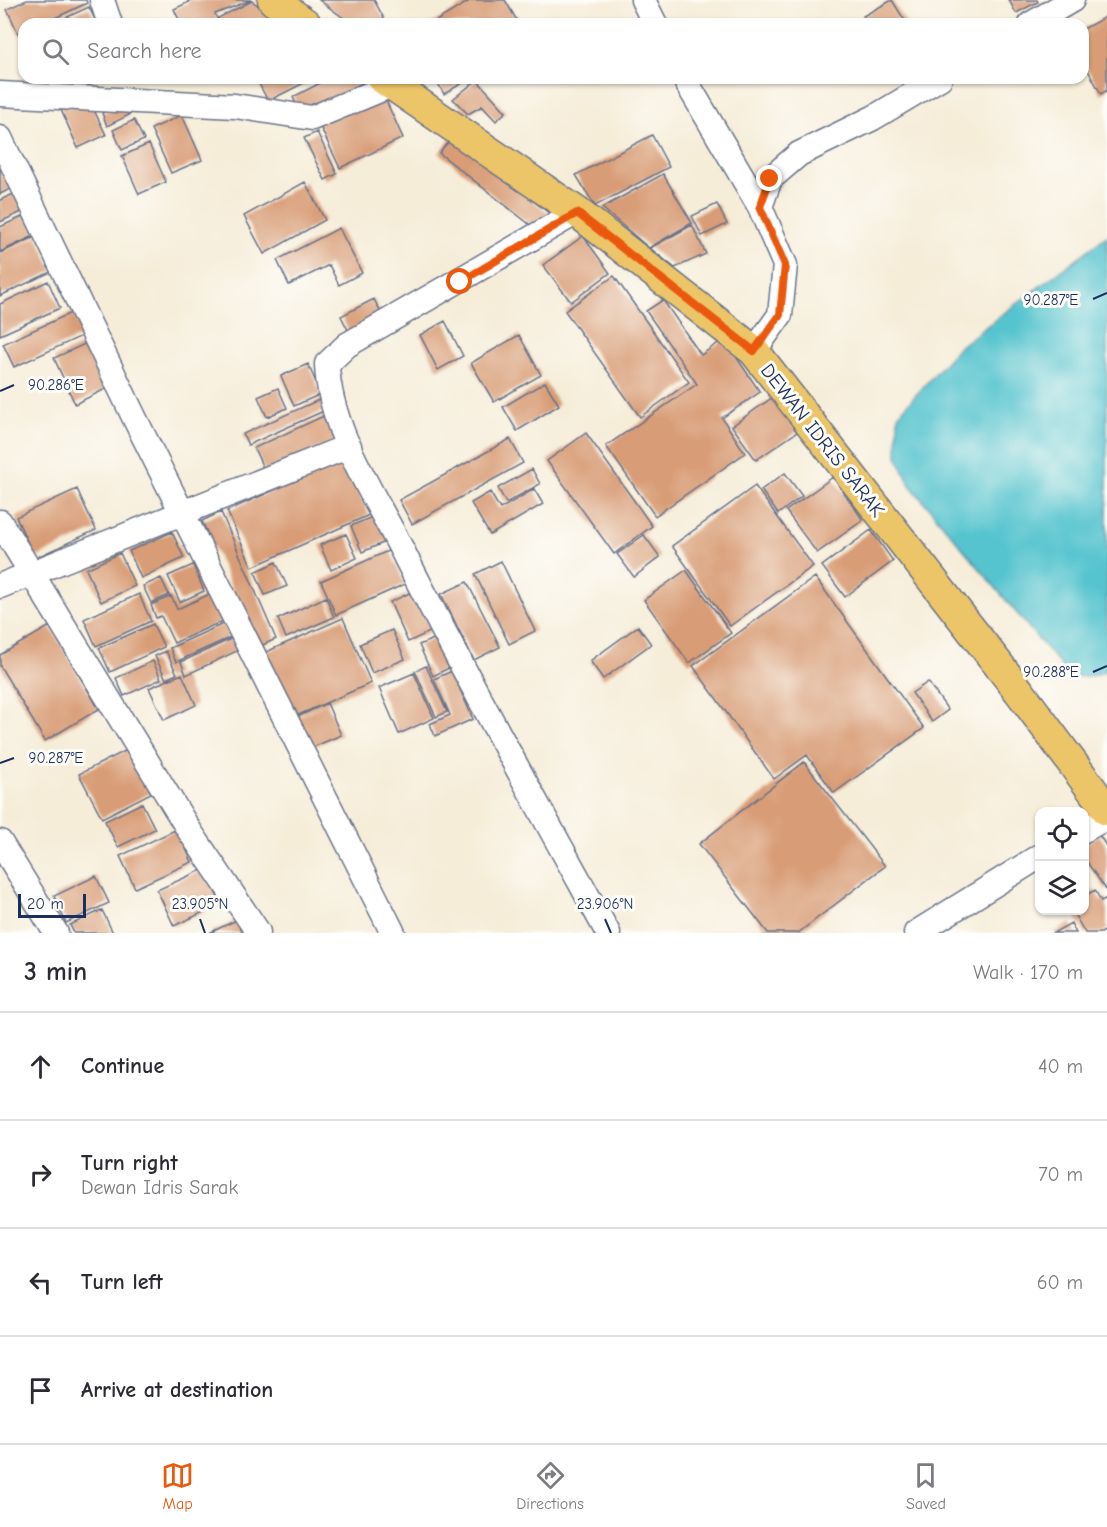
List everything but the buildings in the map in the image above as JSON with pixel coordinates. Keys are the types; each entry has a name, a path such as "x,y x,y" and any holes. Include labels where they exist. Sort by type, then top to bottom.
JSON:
{"main road":[{"path":"273,0 298,18"},
{"name":"DEWAN IDRIS SARAK","path":"390,84 577,213 754,351 1019,691 1107,810"}],"street":[{"path":"102,0 108,18"},
{"path":"643,0 652,18"},
{"path":"1041,18 1072,0"},
{"path":"0,94 133,89 312,118 383,84"},
{"path":"688,84 760,207 785,265 780,315 754,351"},
{"path":"760,207 770,179 799,154 873,118 930,84"},
{"path":"0,138 182,512 393,933"},
{"path":"577,213 347,345 327,364 328,389 349,446 424,595 608,933"},
{"path":"0,586 349,446"},
{"path":"0,522 189,830 258,932"},
{"path":"1089,827 1107,817"},
{"path":"0,842 56,933"},
{"path":"916,933 1035,859"}],"water":[{"path":"1107,236 1107,671 1091,676 1070,677 910,485 897,456 898,415 959,347"}],"route":[{"path":"460,282 577,213 754,351 780,315 785,265 760,207 770,179"}]}
